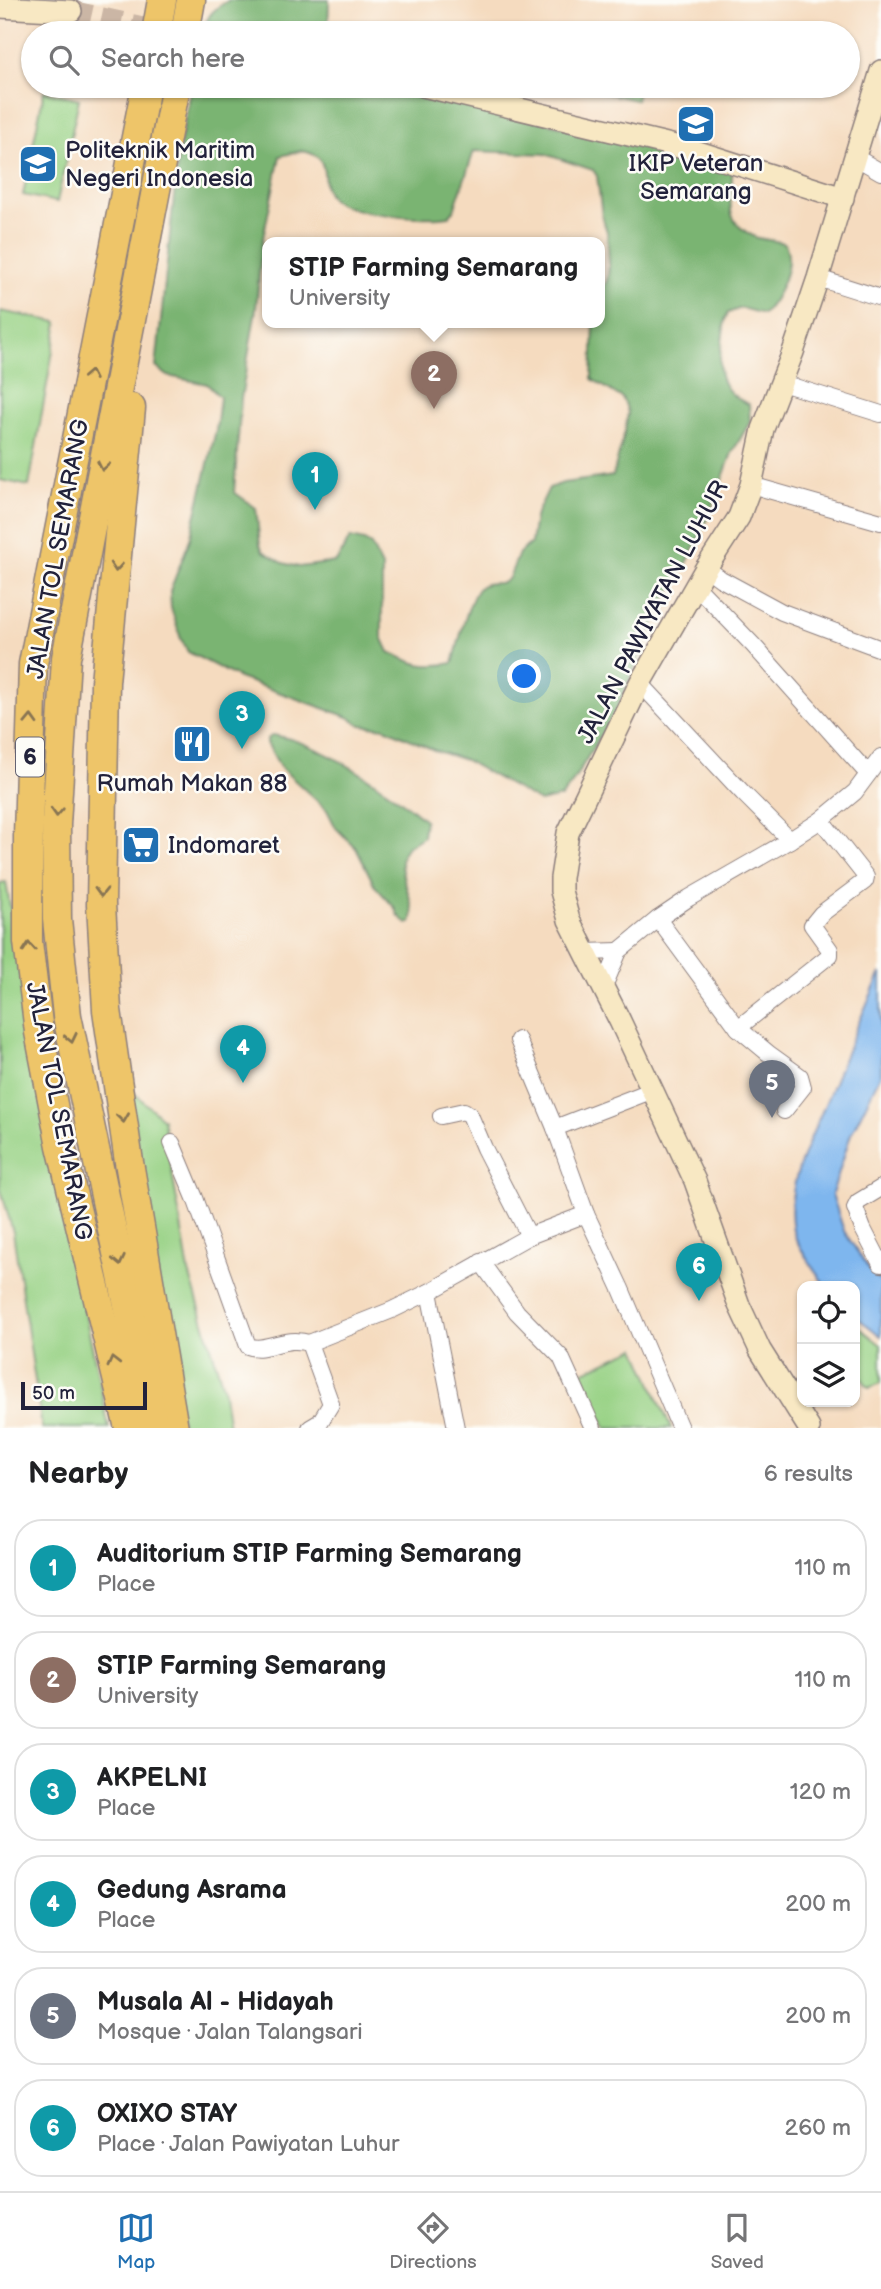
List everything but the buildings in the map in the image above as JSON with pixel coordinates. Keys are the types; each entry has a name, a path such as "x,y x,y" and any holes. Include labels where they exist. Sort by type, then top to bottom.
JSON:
{"highway":[{"path":"158,21 162,0"},
{"path":"187,21 191,0"},
{"name":"JALAN TOL SEMARANG","path":"129,1428 61,1146 39,1032 28,942 28,836 33,664 144,98"},
{"name":"JALAN TOL SEMARANG","path":"155,1428 67,1016 57,919 56,825 66,658 174,98"},
{"path":"149,231 105,682 100,904 107,1010 129,1162 174,1428"}],"main road":[{"path":"0,7 71,10"},
{"name":"JALAN PAWIYATAN LUHUR","path":"809,1428 760,1350 739,1305 695,1181 569,920 561,891 561,878 568,833 640,683 739,517 751,485 763,429 782,383 818,278 881,71"},
{"path":"473,98 692,150 843,198"}],"street":[{"path":"855,157 881,172"},
{"path":"818,278 881,298"},
{"path":"782,383 881,414"},
{"path":"751,485 881,522"},
{"path":"701,578 721,579 782,612 881,649"},
{"path":"603,989 619,951 689,898 821,820 855,792 874,765 762,654 701,578"},
{"path":"640,683 790,840"},
{"path":"738,1028 830,955 830,950 812,925 821,914 865,881 866,877 821,820"},
{"path":"658,919 738,1028 768,1054 800,1076 803,1087 784,1111"},
{"path":"585,952 619,951"},
{"path":"518,1040 555,1128 586,1214 680,1428"},
{"path":"555,1128 653,1090"},
{"path":"441,1116 464,1111 470,1115 529,1236"},
{"path":"172,1143 195,1198 248,1346 260,1348 294,1339 309,1342 392,1310 529,1236 586,1214"},
{"path":"881,1188 859,1202 855,1208 881,1264"},
{"path":"481,1262 517,1312 561,1357 593,1428"},
{"path":"429,1292 456,1428"},
{"path":"309,1342 331,1404 318,1426"}],"green space":[{"path":"229,0 329,0 328,21 207,21"},
{"path":"43,98 79,99 57,202 23,195"},
{"path":"190,98 443,98 697,159 732,169 730,207 736,222 757,238 785,244 788,252 783,281 769,308 763,314 741,308 728,313 725,320 720,358 722,380 736,397 749,404 750,422 732,453 708,518 688,561 664,601 617,708 571,785 561,797 540,802 465,760 434,750 385,728 361,725 348,717 239,678 188,652 171,608 170,591 190,539 216,430 220,397 207,384 168,376 156,367 179,149","holes":["301,151 312,153 324,169 329,196 351,208 386,215 449,216 454,210 474,151 545,154 593,170 597,176 602,216 607,232 609,265 605,284 605,328 594,328 592,379 622,398 628,413 613,476 563,483 549,488 535,517 531,543 519,553 509,578 503,583 481,586 472,599 453,663 420,664 389,652 382,637 382,567 371,545 350,538 336,562 299,567 283,563 263,551 256,508 234,492 241,399 256,309 262,237 280,156"]},
{"path":"0,311 58,322 29,486 0,480"},
{"path":"273,735 312,747 333,757 393,795 425,820 423,836 405,849 402,857 401,866 411,905 411,923 407,924 398,915 375,886 356,848 336,828 327,810 280,767 267,743 267,739"},
{"path":"6,882 47,1131 109,1428 42,1428 13,1232 0,1187 0,883"},
{"path":"126,1086 163,1119 189,1272 223,1387 229,1428 182,1428"},
{"path":"860,1328 881,1345 881,1383 869,1388 860,1376"},
{"path":"636,1348 671,1428 606,1428 582,1372"}],"water":[{"path":"881,973 881,1074 851,1134 832,1194 844,1231 868,1268 881,1282 881,1336 860,1320 860,1281 822,1281 798,1243 791,1213 792,1196 801,1162"}],"tunnel":[{"path":"71,11 116,21"}],"place":[{"name":"IKIP Veteran Semarang","path":"696,124"},
{"name":"Politeknik Maritim Negeri Indonesia","path":"38,164"},
{"name":"STIP Farming Semarang","path":"434,409"},
{"name":"Auditorium STIP Farming Semarang","path":"315,510"},
{"name":"Rumah Makan 88","path":"192,744"},
{"name":"AKPELNI","path":"242,749"},
{"name":"Indomaret","path":"141,845"},
{"name":"Gedung Asrama","path":"243,1083"},
{"name":"Musala Al - Hidayah","path":"772,1118"},
{"name":"OXIXO STAY","path":"699,1301"}]}
